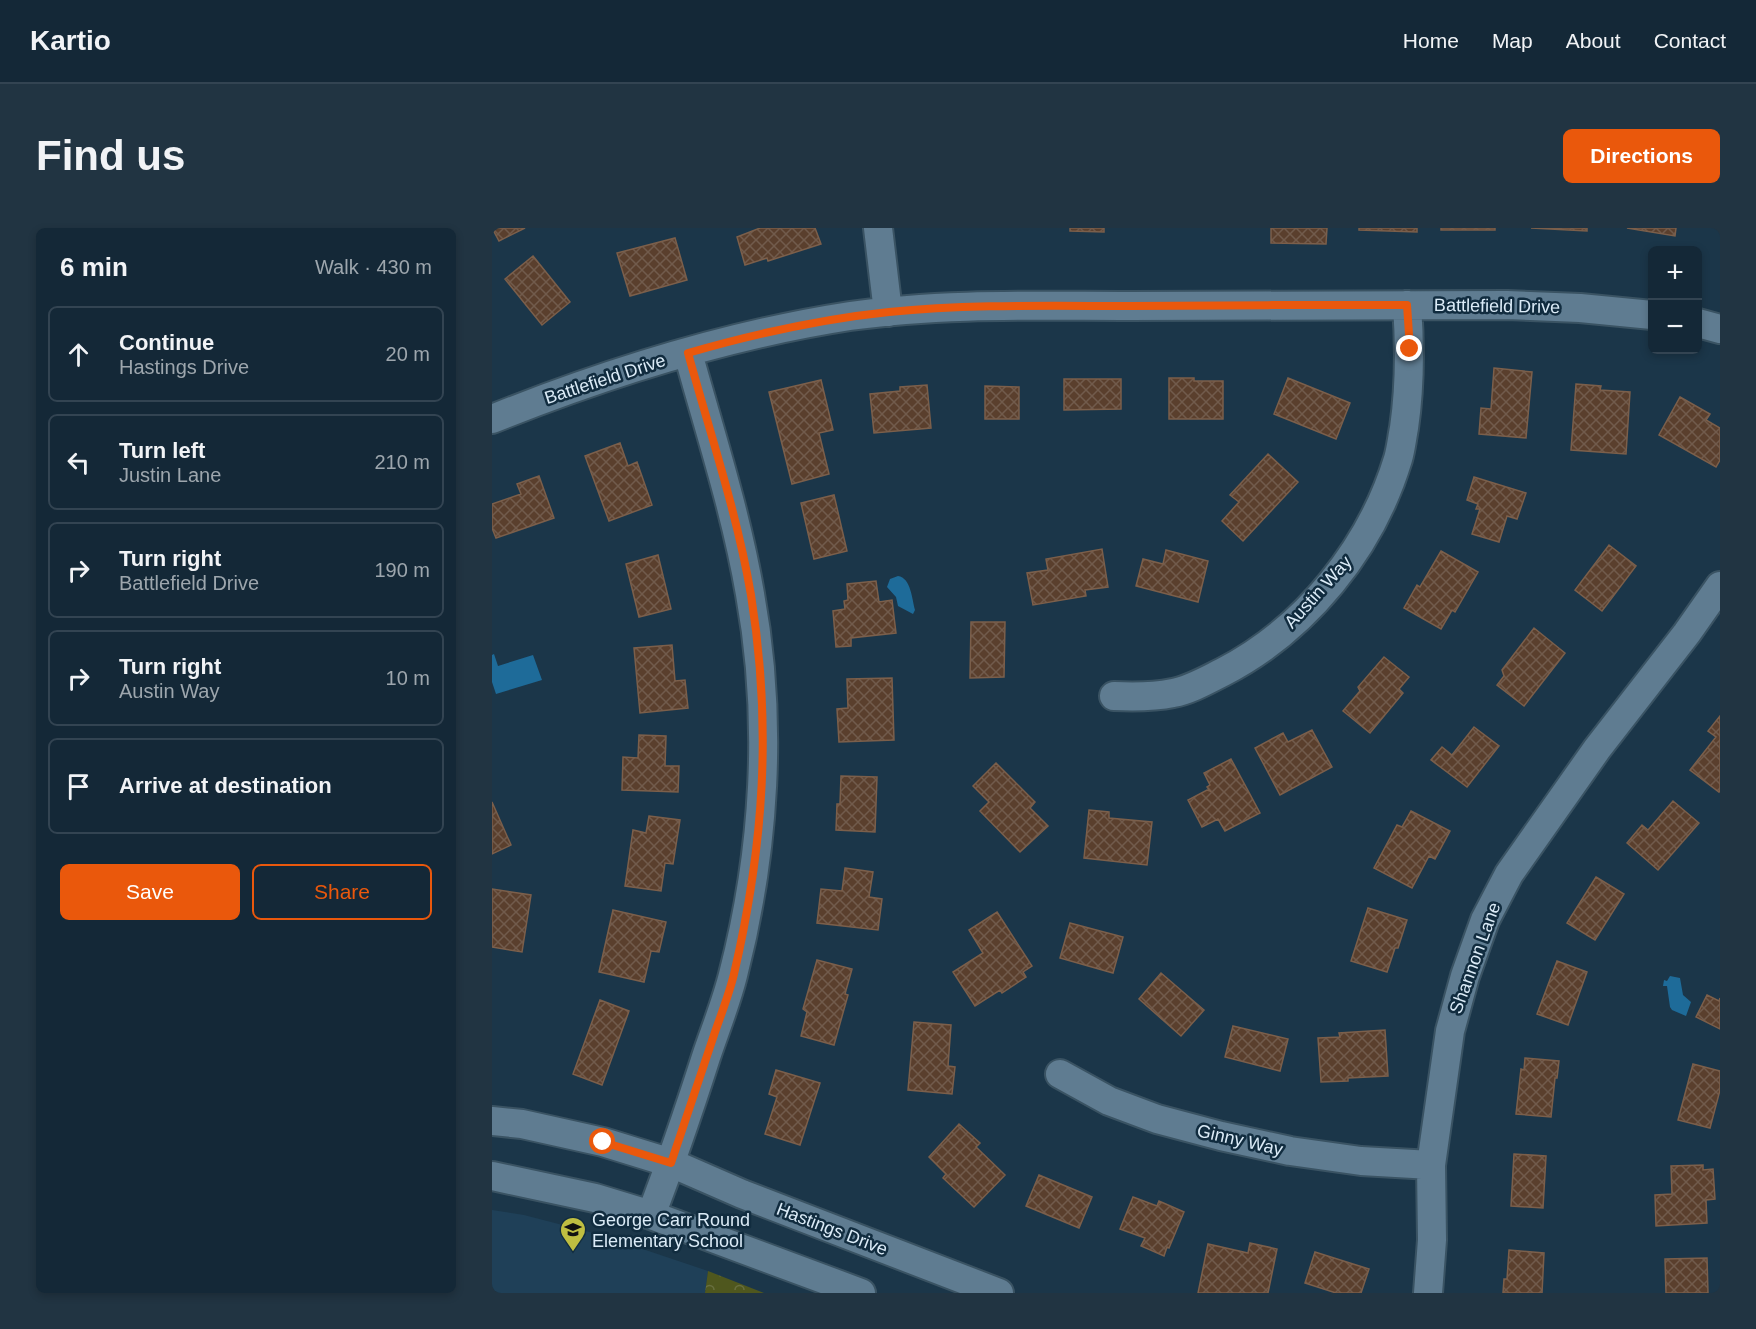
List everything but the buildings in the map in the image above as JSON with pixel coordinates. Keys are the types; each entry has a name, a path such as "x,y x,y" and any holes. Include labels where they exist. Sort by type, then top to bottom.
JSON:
{"street":[{"path":"878,228 888,312"},
{"name":"Austin Way","path":"1114,696 1144,697 1175,693 1204,682 1237,665 1268,644 1303,614 1340,572 1361,542 1383,501 1399,457 1408,392 1410,349 1407,305"},
{"name":"Battlefield Drive","path":"492,418 561,391 735,339 783,328 888,312 1003,306 1507,305 1580,308 1648,315"},
{"path":"1702,324 1720,329"},
{"path":"651,1215 671,1163 733,976 749,901 760,825 764,748 760,671 750,594 734,519 688,353"},
{"name":"Shannon Lane","path":"1428,1293 1432,1240 1431,1165 1450,1031 1464,976 1485,920 1509,874 1597,749 1687,633 1720,586"},
{"name":"Ginny Way","path":"1060,1074 1109,1101 1157,1119 1221,1136 1290,1151 1360,1161 1431,1165"},
{"name":"Hastings Drive","path":"492,1121 522,1124 603,1142 671,1163 742,1194 999,1293"},
{"path":"492,1176 595,1198 651,1215 861,1293"}],"shaded area":[{"name":"George Carr Round Elementary School","path":"492,1210 524,1215 601,1235 708,1271 705,1293 492,1293"}],"green space":[{"path":"708,1271 764,1293 705,1293"}],"water":[{"path":"898,576 906,581 910,590 915,610 913,614 898,606 896,597 887,587 890,579"},
{"path":"494,654 498,666 533,655 542,680 496,694 492,682 492,655"},
{"path":"1670,976 1680,978 1683,995 1691,1002 1686,1016 1670,1007 1667,986 1663,986 1664,980 1667,981"}],"place":[{"name":"George Carr Round Elementary School","path":"573,1253"}],"route":[{"path":"603,1142 671,1163 733,976 749,901 760,825 764,748 760,671 750,594 734,519 688,353 783,328 850,316 912,310 1003,306 1407,305 1410,349"}]}
